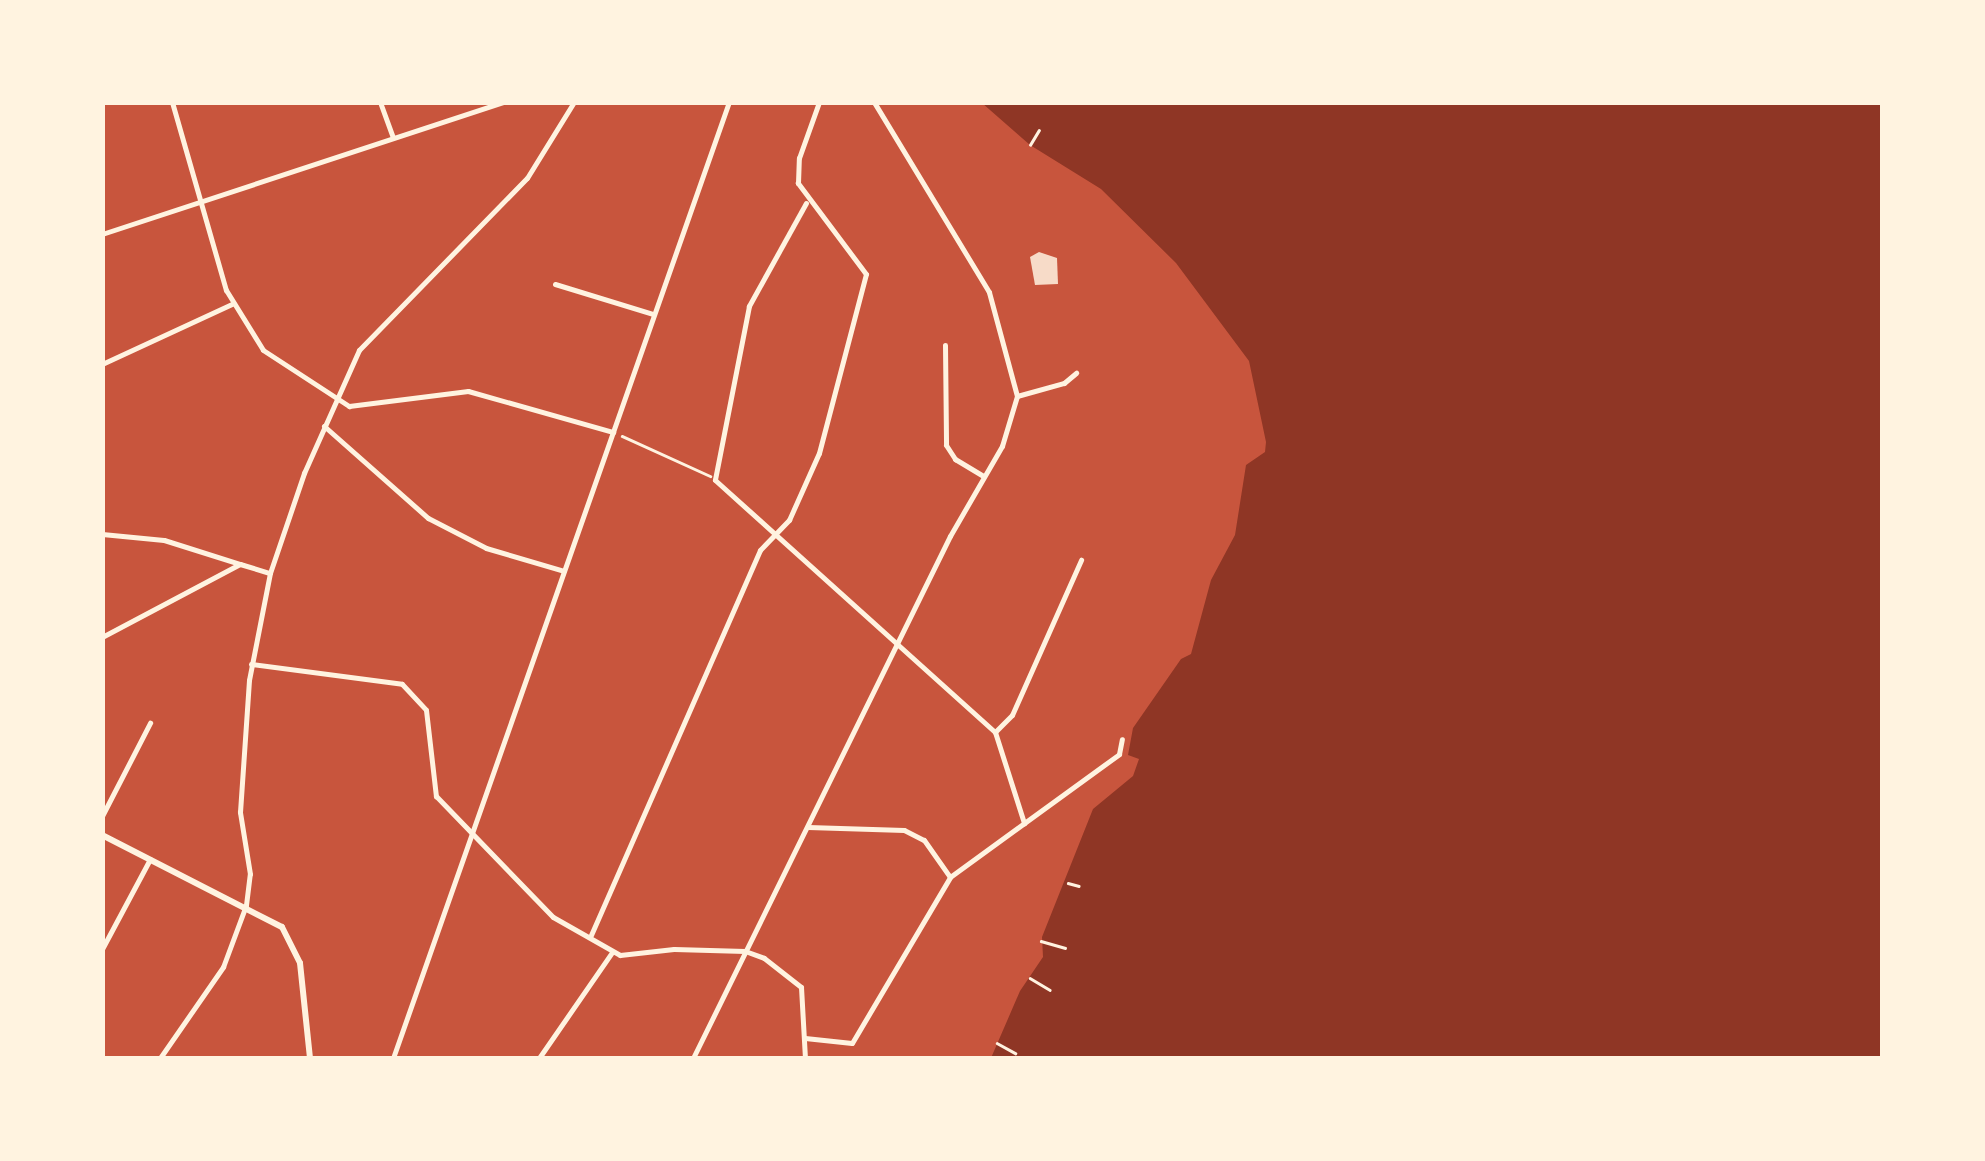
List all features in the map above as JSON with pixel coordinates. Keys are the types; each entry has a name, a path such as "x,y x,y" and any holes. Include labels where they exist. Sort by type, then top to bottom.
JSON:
{"street":[{"path":"172,102 232,304 262,350 349,406 468,392 612,432"},
{"path":"380,102 393,138"},
{"path":"102,234 503,102"},
{"path":"160,1058 223,967 246,904 250,874 240,812 251,664 270,573 324,426 359,350 527,178 574,102"},
{"path":"393,1058 729,102"},
{"path":"591,935 760,550 789,520 819,453 839,357 865,287 866,274 852,247 807,202 798,183 798,158 819,102"},
{"path":"693,1058 897,645 1010,430 1017,396 990,292 874,102"},
{"path":"807,202 749,306 714,480 995,732 1024,823"},
{"path":"555,284 653,314"},
{"path":"102,364 232,304"},
{"path":"945,345 946,445 955,460 983,476"},
{"path":"1017,396 1064,383 1076,373"},
{"path":"324,426 428,518 486,548 564,571"},
{"path":"102,534 164,540 270,573"},
{"path":"995,732 1012,715 1081,560"},
{"path":"102,636 240,564"},
{"path":"251,664 402,684 426,710 436,796 553,916 591,935 612,952 745,951 781,968 801,988 805,1058"},
{"path":"102,816 150,723"},
{"path":"805,1038 852,1043 950,877 1119,754 1122,739"},
{"path":"808,827 904,830 924,840 950,877"},
{"path":"102,835 275,920 294,945 310,1058"},
{"path":"102,949 150,858"},
{"path":"539,1058 612,952"}],"path":[{"path":"1030,146 1039,130"},
{"path":"612,432 714,480"},
{"path":"1068,883 1079,886"},
{"path":"1042,941 1065,948"},
{"path":"1030,978 1050,990"},
{"path":"998,1043 1015,1052"}],"shaded area":[{"path":"982,103 1882,103 1882,1058 991,1058 1020,991 1043,957 1042,937 1093,809 1133,776 1139,759 1128,755 1133,728 1181,659 1191,654 1211,580 1235,535 1246,465 1265,452 1266,442 1249,361 1176,263 1101,189 1030,145"}],"building":[{"path":"1039,252 1057,258 1058,284 1035,285 1030,257"}]}
